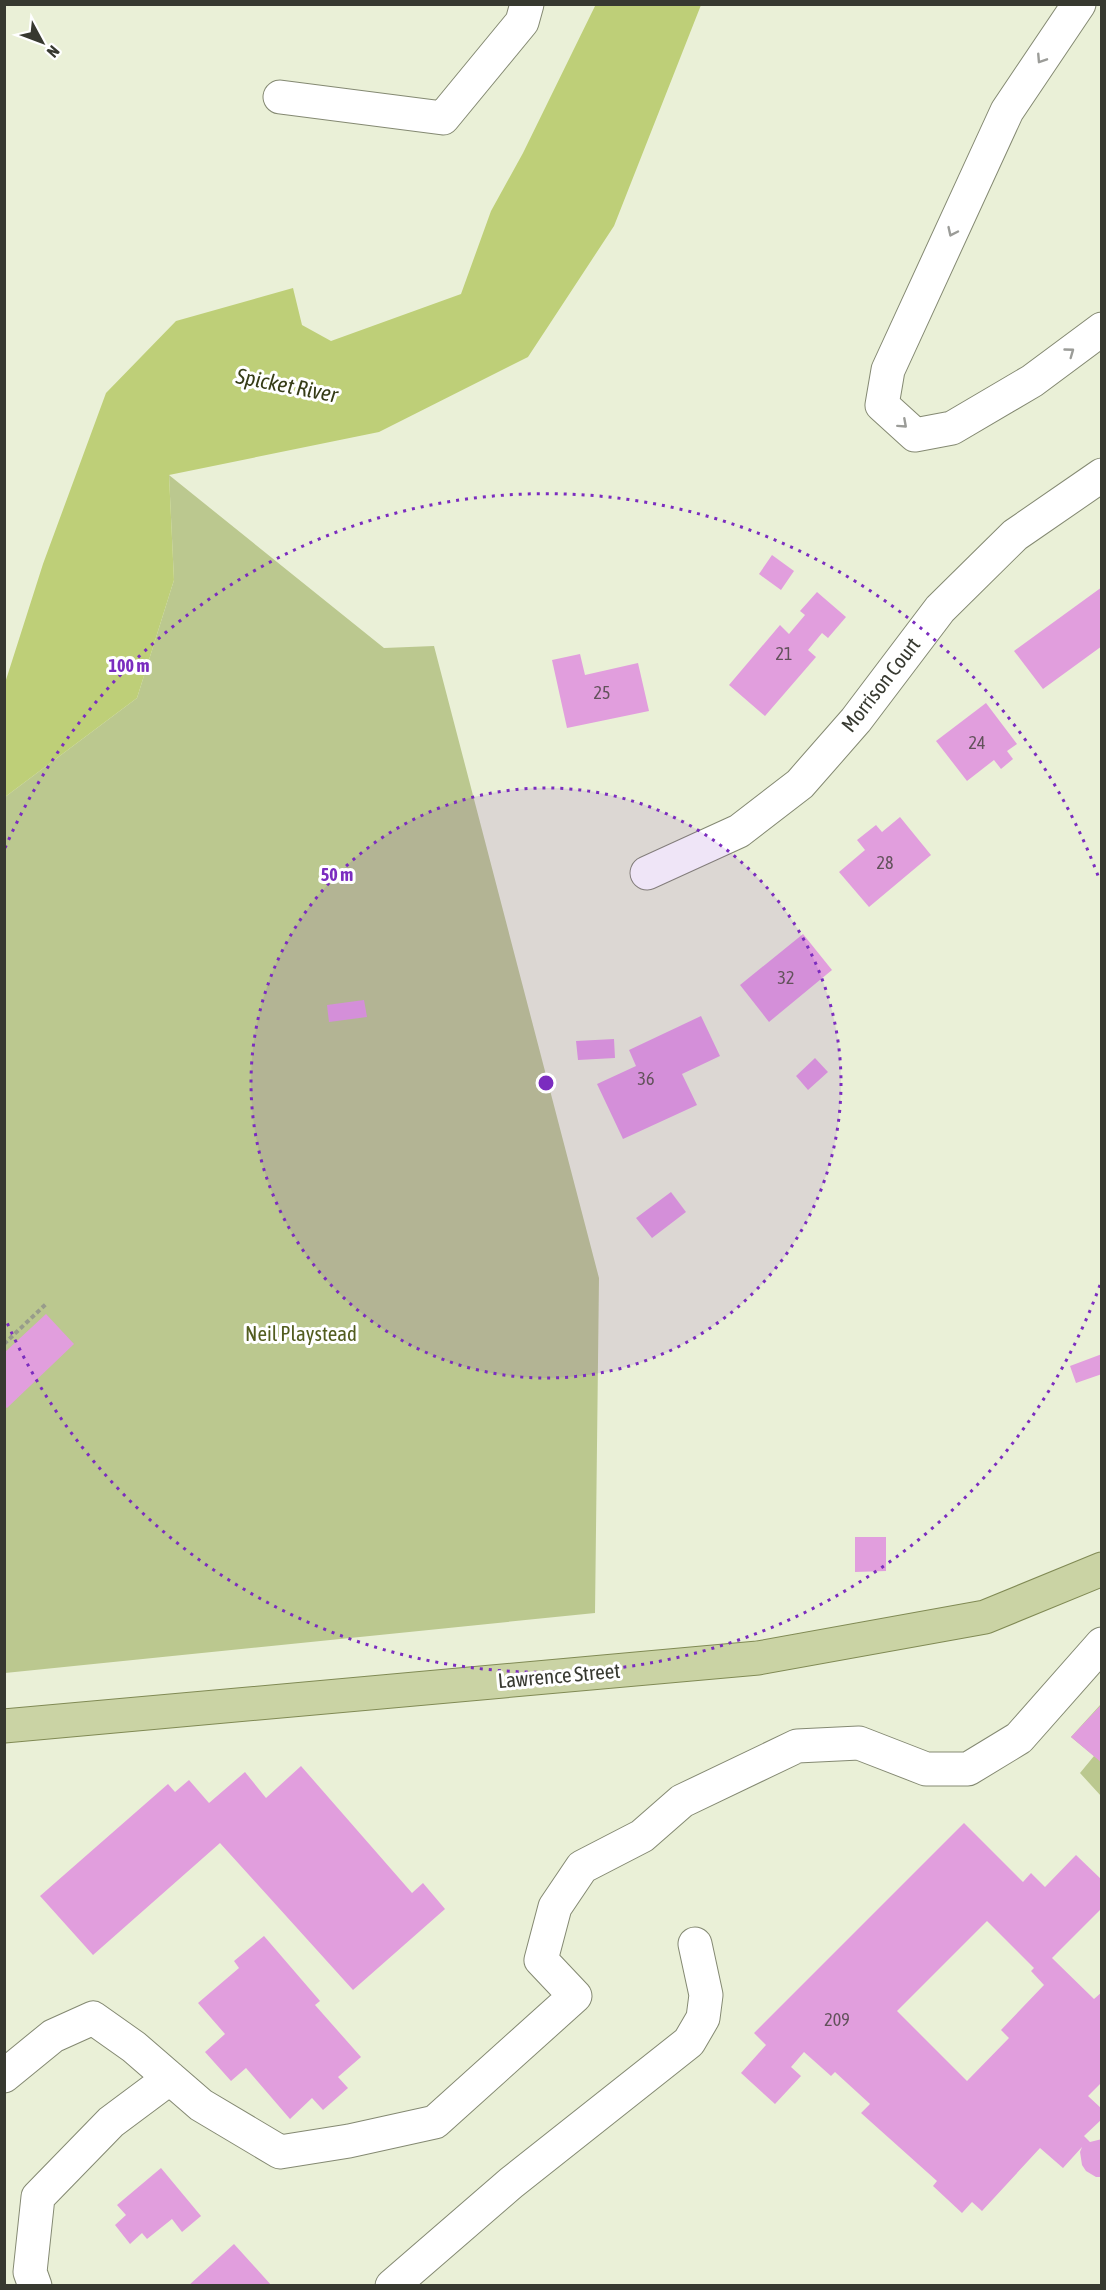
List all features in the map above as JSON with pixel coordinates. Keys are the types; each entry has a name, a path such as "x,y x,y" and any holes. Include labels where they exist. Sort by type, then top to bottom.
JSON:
{"main road":[{"name":"Lawrence Street","path":"4,1726 758,1658 985,1617 1101,1569"}],"street":[{"path":"280,97 443,118 522,22 527,4"},
{"path":"1079,4 1007,111 888,370 882,405 915,435 952,428 1032,381 1101,329"},
{"name":"Morrison Court","path":"647,873 739,831 800,784 856,720 940,609 1015,535 1101,475"},
{"path":"4,2076 53,2036 93,2018 134,2047 201,2105 280,2152 349,2141 435,2122 575,1996 541,1960 555,1907 582,1867 642,1836 682,1801 797,1746 859,1743 926,1769 968,1769 1019,1737 1101,1644"},
{"path":"392,2286 511,2183 689,2042 703,2018 706,1995 695,1944"},
{"path":"35,2286 30,2272 38,2197 111,2122 170,2078"}],"path":[{"path":"4,1344 46,1304"}],"green space":[{"name":"Neil Playstead","path":"169,475 384,648 434,646 599,1278 595,1613 5,1673 5,797 137,698 174,580"},
{"path":"1101,1704 1101,1796 1080,1773 1094,1756 1071,1737"}],"water":[{"name":"Spicket River","path":"596,4 701,5 614,226 528,357 379,432 169,475 174,580 137,698 5,797 5,683 43,564 106,393 176,321 293,288 302,325 331,341 461,294 491,211 523,153"}],"building":[{"path":"772,555 794,571 781,590 759,574"},
{"path":"1102,587 1102,646 1043,689 1014,651"},
{"path":"817,592 846,617 828,638 822,633 808,650 816,657 765,716 729,685 780,625 789,634 805,615 800,611"},
{"path":"580,654 585,675 638,663 649,711 567,728 552,660"},
{"path":"986,703 1017,744 1007,751 1013,759 1001,769 994,760 967,781 936,741"},
{"path":"900,817 931,855 869,907 839,872 865,850 857,840 876,825 882,832"},
{"path":"803,934 832,970 769,1022 740,985"},
{"path":"364,1000 367,1017 329,1022 327,1005"},
{"path":"701,1016 720,1056 682,1074 697,1105 623,1139 597,1084 636,1066 629,1050"},
{"path":"614,1039 615,1058 578,1060 576,1041"},
{"path":"815,1058 828,1072 808,1090 796,1076"},
{"path":"671,1192 686,1212 652,1238 636,1218"},
{"path":"46,1314 74,1344 7,1408 4,1406 4,1353"},
{"path":"1102,1354 1102,1374 1076,1383 1070,1366"},
{"path":"855,1537 886,1537 886,1571 855,1572"},
{"path":"1102,1704 1102,1763 1071,1737"},
{"path":"301,1766 412,1893 423,1883 445,1909 353,1990 220,1843 93,1955 40,1896 168,1784 175,1792 189,1780 209,1803 245,1772 266,1798"},
{"path":"964,1823 1023,1882 1031,1873 1045,1887 1076,1855 1102,1880 1102,1908 1052,1958 1094,1999 1102,1992 1102,2082 1088,2096 1102,2109 1102,2119 1084,2136 1090,2142 1102,2139 1102,2177 1096,2177 1086,2171 1082,2165 1080,2152 1082,2147 1063,2168 1040,2148 982,2211 972,2202 962,2213 933,2186 937,2181 861,2113 870,2104 835,2072 831,2076 804,2052 791,2067 801,2076 775,2104 741,2073 766,2045 754,2033","holes":["987,1921 1034,1968 1031,1971 1044,1985 1001,2030 1009,2038 967,2081 897,2011"]},
{"path":"264,1936 320,2001 315,2005 361,2057 338,2077 348,2088 323,2110 312,2098 290,2119 246,2068 231,2081 205,2052 225,2034 198,2003 239,1968 234,1961"},
{"path":"161,2168 201,2216 182,2232 172,2219 147,2239 142,2233 130,2244 115,2225 126,2215 117,2205"},
{"path":"234,2244 272,2286 188,2286"}]}
